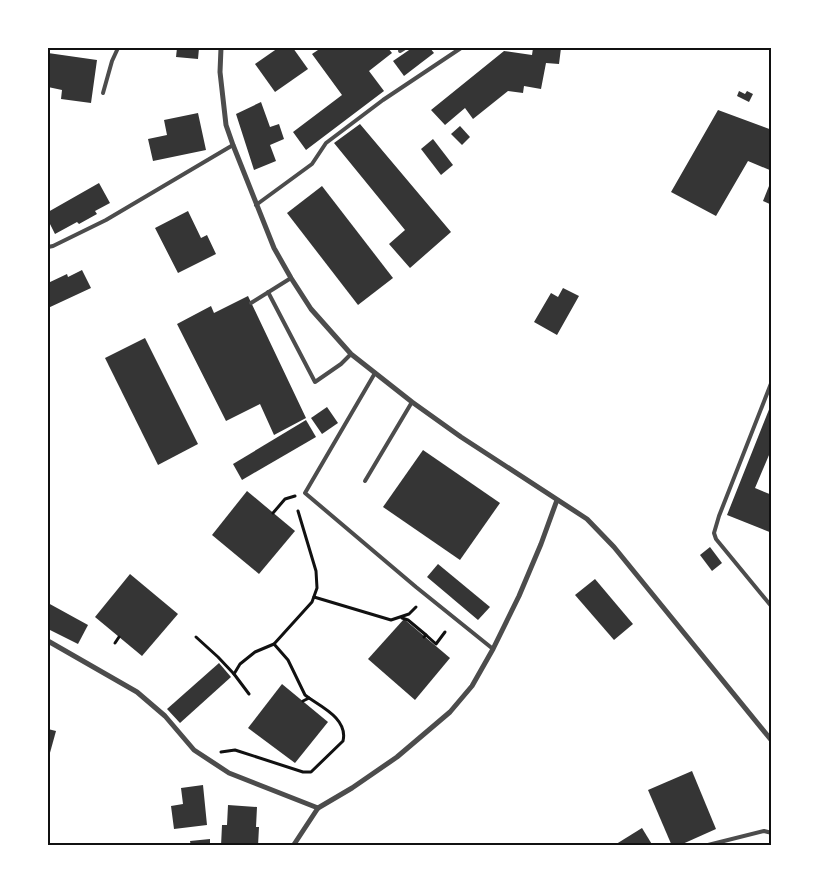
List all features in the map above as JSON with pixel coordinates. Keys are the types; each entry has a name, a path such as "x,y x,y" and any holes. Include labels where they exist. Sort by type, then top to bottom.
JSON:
{"street":[{"path":"221,48 220,72 226,125 232,145 274,248 311,309 351,354 412,402 586,519 614,547 772,741"},
{"path":"293,846 318,808 352,788 397,757 450,712 472,686 494,649 523,587 541,544 556,500"},
{"path":"48,641 137,692 164,716 194,750 229,773 318,808"}],"lane":[{"path":"103,93 112,61 118,48"},
{"path":"400,51 405,48"},
{"path":"256,205 312,164 326,143 383,100 461,48"},
{"path":"48,247 106,220 232,145"},
{"path":"251,303 291,278"},
{"path":"268,292 315,382 341,364 351,354"},
{"path":"375,373 305,493 416,587 494,649"},
{"path":"772,381 722,507 714,533 716,539 772,607"},
{"path":"365,481 412,402"},
{"path":"704,846 764,831 772,832"}],"path":[{"path":"273,513 285,499 305,493"},
{"path":"234,674 240,664 254,652 274,644 312,602 314,597 317,588 316,571 298,511"},
{"path":"314,597 391,620 402,618 416,608"},
{"path":"402,618 408,620 436,644 445,632"},
{"path":"115,643 119,637"},
{"path":"196,637 234,674 249,694"},
{"path":"214,749 221,752 235,750 303,772 311,772 343,741 345,735 344,728 337,719 305,695 288,660 274,644"},
{"path":"304,701 309,698"}],"building":[{"path":"177,48 199,48 198,59 176,57"},
{"path":"278,48 293,48 308,69 275,92 255,64"},
{"path":"321,48 388,48 392,53 369,71 384,91 306,150 293,132 342,95 312,54"},
{"path":"412,48 430,48 434,53 404,76 393,61"},
{"path":"533,48 561,48 559,64 546,63 541,89 524,86 523,93 508,91 473,119 465,108 445,125 431,110 504,51 532,55"},
{"path":"48,53 97,60 91,103 61,99 62,90 48,87"},
{"path":"739,91 745,94 747,91 753,94 749,102 737,96"},
{"path":"261,102 270,127 279,124 284,139 270,145 276,161 254,170 236,114"},
{"path":"718,110 772,130 772,171 748,161 716,216 671,192"},
{"path":"198,113 206,150 153,161 148,139 167,135 164,120"},
{"path":"360,124 451,232 410,268 389,244 405,230 334,143"},
{"path":"460,126 470,137 462,145 451,134"},
{"path":"433,139 453,165 441,175 421,149"},
{"path":"772,181 772,205 763,201"},
{"path":"99,183 110,203 95,211 97,214 55,234 48,220 48,212"},
{"path":"322,186 393,278 358,305 287,213"},
{"path":"188,211 201,238 207,235 216,254 178,273 155,228"},
{"path":"82,270 91,288 48,308 48,283 67,274 68,277"},
{"path":"563,288 579,296 557,335 534,322 551,293 558,297"},
{"path":"248,296 306,418 274,435 260,404 226,421 177,324 211,306 214,313"},
{"path":"145,338 198,444 158,465 105,358"},
{"path":"772,402 772,448 755,488 772,495 772,533 727,515"},
{"path":"327,407 338,423 322,434 311,418"},
{"path":"306,420 316,437 242,480 233,464"},
{"path":"423,450 500,503 460,560 383,507"},
{"path":"247,491 295,531 259,574 212,535"},
{"path":"710,547 722,563 712,571 700,555"},
{"path":"438,564 490,607 478,620 427,577"},
{"path":"130,574 178,614 142,656 95,617"},
{"path":"595,579 633,624 614,640 575,595"},
{"path":"48,603 88,625 78,644 48,629"},
{"path":"404,619 450,658 415,700 368,659"},
{"path":"219,663 231,677 180,723 167,709"},
{"path":"282,684 328,722 295,763 248,728"},
{"path":"48,729 56,731 48,760"},
{"path":"692,771 716,829 678,846 672,846 648,790"},
{"path":"203,785 207,825 174,829 171,806 183,804 181,788"},
{"path":"228,805 257,807 256,827 259,827 258,846 221,846 222,825 227,825"},
{"path":"642,828 653,846 613,846"},
{"path":"210,839 210,846 191,846 190,841"}]}
